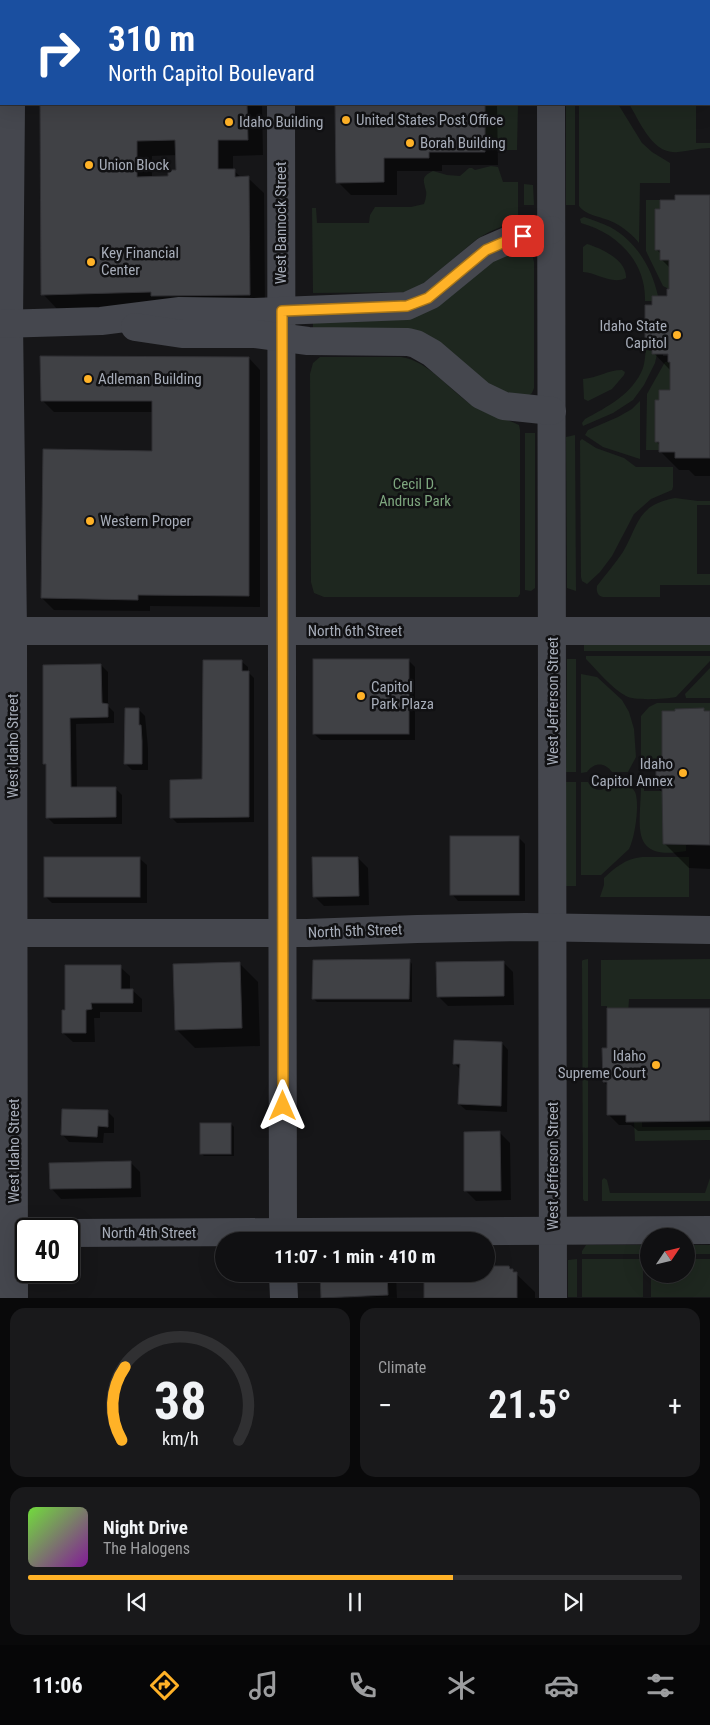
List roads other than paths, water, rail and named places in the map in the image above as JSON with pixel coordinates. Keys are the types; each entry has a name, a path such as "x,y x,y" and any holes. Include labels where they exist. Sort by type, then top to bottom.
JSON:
{"street":[{"name":"West Idaho Street","path":"11,105 4,324 7,933 14,1298"},
{"name":"West Bannock Street","path":"281,105 283,1232"},
{"name":"West Jefferson Street","path":"551,105 553,1298"},
{"path":"4,324 101,321 180,312 282,324 407,306 428,298 486,250 509,240 551,230"},
{"path":"282,324 308,341 400,340 416,344 425,348 451,368 482,395 504,406 552,411"},
{"name":"North 6th Street","path":"6,631 710,630"},
{"name":"North 5th Street","path":"7,933 283,932 457,928 710,930"},
{"name":"North 4th Street","path":"495,1232 710,1230"},
{"name":"North 4th Street","path":"80,1233 215,1236"},
{"path":"284,1282 284,1298"}],"place":[{"name":"United States Post Office","path":"346,120"},
{"name":"Idaho Building","path":"229,122"},
{"name":"Borah Building","path":"410,143"},
{"name":"Union Block","path":"89,165"},
{"name":"Key Financial Center","path":"91,262"},
{"name":"Idaho State Capitol","path":"677,335"},
{"name":"Adleman Building","path":"88,379"},
{"name":"Western Proper","path":"90,521"},
{"name":"Capitol Park Plaza","path":"361,696"},
{"name":"Idaho Capitol Annex","path":"683,773"},
{"name":"Idaho Supreme Court","path":"656,1065"}],"park label":[{"name":"Cecil D. Andrus Park","path":"415,492"}]}
